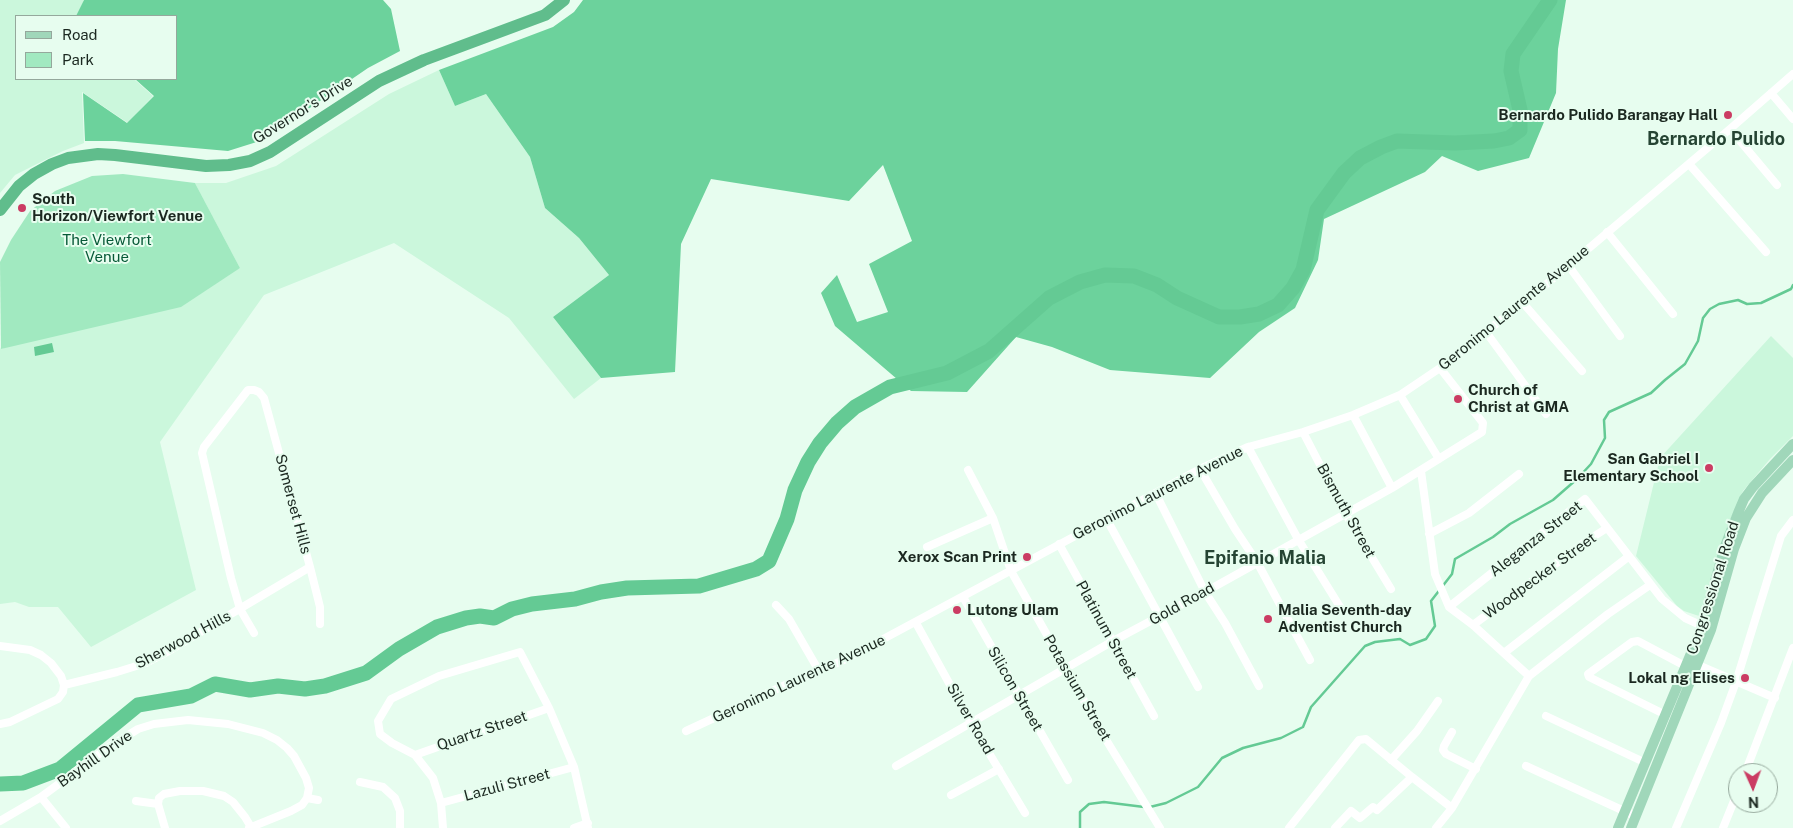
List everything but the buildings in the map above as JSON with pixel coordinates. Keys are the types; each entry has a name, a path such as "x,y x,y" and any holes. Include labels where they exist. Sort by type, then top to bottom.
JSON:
{"highway":[{"name":"Governor's Drive","path":"0,210 20,186 34,174 68,158 98,154 206,166 229,166 250,161 270,152 379,81 424,60 545,15 564,0"}],"main road":[{"name":"Congressional Road","path":"1618,828 1666,715 1698,665 1725,546 1744,499 1753,486 1793,444"},
{"name":"Congressional Road","path":"1630,828 1684,685 1687,667 1707,628 1746,518 1762,493 1793,460"}],"street":[{"name":"Geronimo Laurente Avenue","path":"686,731 846,660 1011,572 1106,518 1156,494 1200,469 1248,447 1353,415 1400,395 1440,368 1523,303 1793,74"},
{"path":"1771,93 1793,120"},
{"path":"1730,129 1777,185"},
{"path":"1689,164 1766,252"},
{"path":"1607,232 1673,314"},
{"path":"1568,265 1620,336"},
{"path":"1523,303 1582,372"},
{"path":"1486,332 1546,414"},
{"path":"1400,395 1438,459 1482,432 1484,428 1483,423 1440,368"},
{"name":"Somerset Hills","path":"240,609 202,454 204,447 243,395 248,390 254,390 259,392 264,398 320,606 320,624"},
{"path":"1353,415 1392,488"},
{"name":"Bismuth Street","path":"1302,432 1345,513 1391,589"},
{"path":"1248,447 1298,538 1342,610"},
{"name":"Gold Road","path":"896,766 1113,641 1206,592 1298,538 1392,488 1438,459"},
{"path":"1200,469 1257,562 1310,660"},
{"name":"Potassium Street","path":"968,470 993,518 1011,572 1065,669 1160,828"},
{"path":"1420,471 1435,574 1449,607 1473,625 1529,676"},
{"path":"1430,534 1469,514 1519,474"},
{"path":"1156,494 1206,592 1259,686"},
{"name":"Aleganza Street","path":"1449,607 1585,499 1662,599 1685,618 1707,628"},
{"path":"927,547 993,518"},
{"path":"1106,518 1198,687"},
{"path":"1676,828 1721,723 1736,682 1781,536 1793,520"},
{"name":"Woodpecker Street","path":"1473,625 1584,542 1607,528"},
{"name":"Platinum Street","path":"1059,544 1154,716"},
{"path":"1504,653 1628,557"},
{"name":"Sherwood Hills","path":"64,685 146,663 310,567"},
{"path":"1436,828 1452,808 1476,769 1529,676 1608,614 1650,585"},
{"name":"Silicon Street","path":"963,598 1068,780"},
{"path":"776,604 788,618 819,671"},
{"path":"240,609 254,633"},
{"name":"Silver Road","path":"916,623 971,723 1026,813"},
{"path":"1666,715 1589,677 1588,674 1635,642 1638,642 1687,667 1698,665 1775,698"},
{"path":"0,646 30,650 40,655 51,663 61,676 64,685 63,692 58,698 10,722 0,724"},
{"path":"1749,763 1793,648"},
{"path":"443,828 441,803 433,778 415,755 392,743 380,734 378,721 391,699 439,676 520,652 549,708 574,766 588,826 574,828"},
{"path":"1392,760 1438,701"},
{"name":"Quartz Street","path":"415,755 549,708"},
{"path":"1546,716 1646,763"},
{"name":"Bayhill Drive","path":"0,821 42,797 106,749 138,730 154,724 188,720 240,726 263,733 277,740 294,756 306,778 309,788 307,798"},
{"path":"1452,732 1443,750 1446,754 1476,769"},
{"path":"1289,828 1360,740 1366,739 1452,808"},
{"name":"Lazuli Street","path":"441,803 574,766"},
{"path":"1526,766 1635,816"},
{"path":"951,795 999,769"},
{"path":"1335,828 1351,811 1360,818 1373,807 1377,810 1412,777"},
{"path":"360,782 383,787 395,798 400,811 400,828"},
{"path":"165,828 158,804 159,798 171,792 215,793 233,802 245,817 250,828 292,811 302,805 307,798 318,800"},
{"path":"42,797 66,828"},
{"path":"136,801 158,804"},
{"path":"1723,828 1729,813"}],"shaded area":[{"path":"0,0 83,0 77,15 15,15 15,80 135,80 153,96 128,123 82,92 84,143 63,151 15,175 0,193"},
{"path":"84,0 383,0 391,9 400,51 368,68 263,140 228,151 115,141 85,141 83,93 127,123 154,96 136,80 178,80 178,15 76,15"},
{"path":"583,0 1566,0 1558,49 1556,93 1529,158 1478,171 1442,156 1425,172 1324,219 1318,260 1295,308 1259,332 1210,378 1110,370 1052,347 1016,337 967,392 911,391 835,326 821,293 837,275 857,322 888,312 869,264 912,241 883,165 849,201 711,179 681,244 675,372 601,378 553,317 609,275 579,238 545,208 530,157 486,94 455,106 439,70 553,27 574,12"},
{"path":"439,70 455,106 486,94 530,157 545,208 579,238 609,275 553,317 601,378 574,399 509,318 394,243 264,295 160,442 196,590 91,647 58,607 29,607 15,602 0,604 0,347 1,349 240,268 195,183 226,183 276,166 389,94"},
{"name":"San Gabriel I Elementary School","path":"1771,336 1793,358 1793,436 1770,459 1743,491 1730,520 1699,616 1684,611 1677,606 1636,556 1660,458"},
{"path":"52,343 54,352 35,356 34,347"}],"green space":[{"name":"The Viewfort Venue","path":"123,174 195,183 240,268 181,307 1,349 0,262 11,240 30,211 55,191 92,176"}],"waterway":[{"path":"0,784 23,783 60,769 138,705 191,696 215,684 250,690 278,686 305,689 325,686 366,673 399,649 437,627 466,618 480,616 494,618 512,609 532,604 575,599 627,588 699,586 756,569 769,561 787,519 795,490 808,462 820,443 837,423 855,407 890,387 947,373 989,351 1049,298 1080,282 1105,275 1134,276 1157,285 1177,298 1219,317 1240,317 1259,314 1278,305 1293,288 1303,270 1317,210 1344,173 1360,158 1397,141 1455,143 1494,141 1509,138 1520,130 1520,110 1511,71 1513,54 1550,0"},
{"path":"1150,807 1166,803 1198,787 1222,758 1243,748 1281,738 1303,727 1311,707 1365,646 1375,642 1400,639 1410,645 1426,639 1435,626 1431,601 1452,574 1455,559 1493,537 1510,524 1553,500 1577,479 1591,464 1605,438 1604,420 1609,412 1651,393 1685,364 1698,341 1703,318 1710,309 1719,304 1738,300 1747,304 1761,303 1791,289 1793,285"},
{"path":"1080,828 1080,812 1089,804 1104,802 1144,807"}],"place":[{"name":"Bernardo Pulido Barangay Hall","path":"1728,115"},
{"name":"South Horizon/Viewfort Venue","path":"22,208"},
{"name":"Church of Christ at GMA","path":"1458,399"},
{"name":"San Gabriel I Elementary School","path":"1709,468"},
{"name":"Xerox Scan Print","path":"1027,557"},
{"name":"Lutong Ulam","path":"957,610"},
{"name":"Malia Seventh-day Adventist Church","path":"1268,619"},
{"name":"Lokal ng Elises","path":"1745,678"}],"district":[{"name":"Bernardo Pulido","path":"1716,139"},
{"name":"Epifanio Malia","path":"1265,558"}]}
